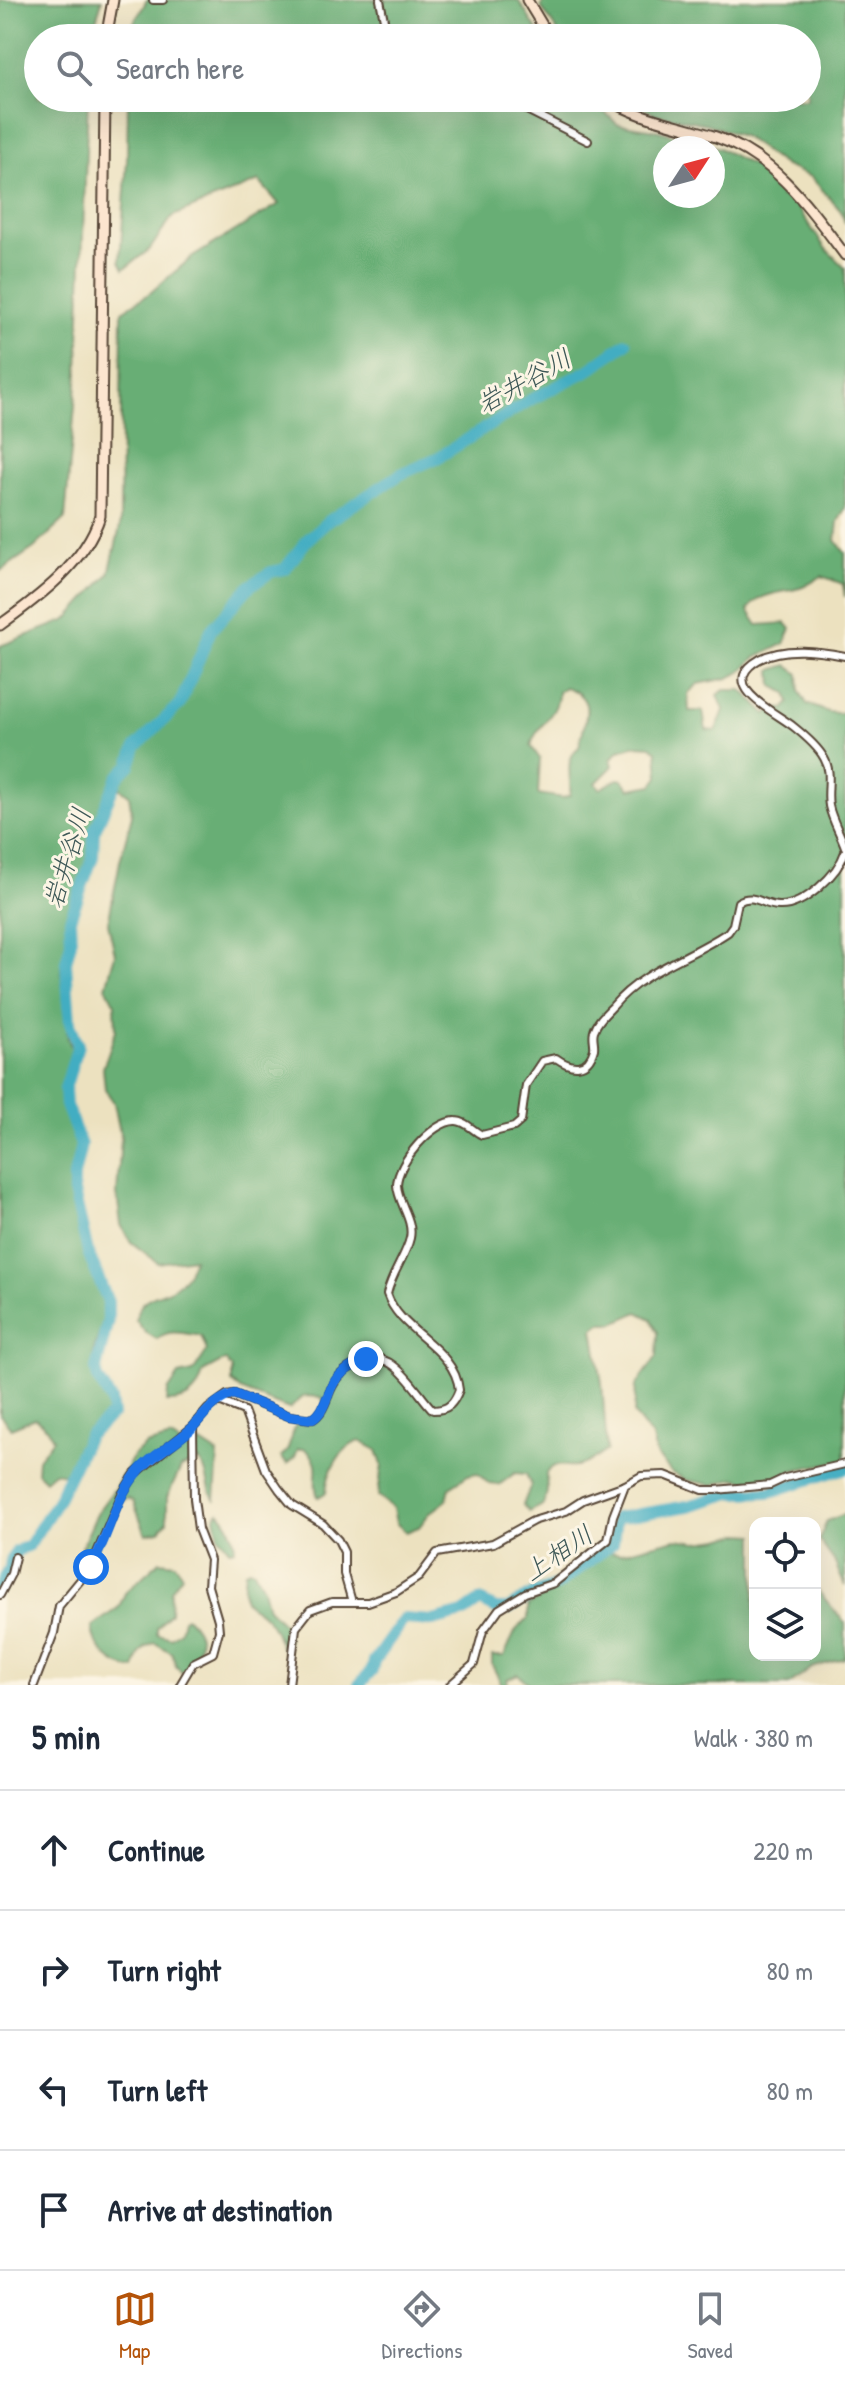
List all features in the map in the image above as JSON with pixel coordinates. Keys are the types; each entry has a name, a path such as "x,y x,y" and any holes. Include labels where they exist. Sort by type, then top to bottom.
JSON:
{"street":[{"path":"109,24 113,0"},
{"path":"153,0 163,0"},
{"path":"380,0 385,24"},
{"path":"527,0 542,24"},
{"path":"0,625 77,559 95,533 100,516 105,112"},
{"path":"531,112 588,141"},
{"path":"632,112 715,136 752,153 783,177 845,255"},
{"path":"34,1685 54,1633 59,1606 91,1567 121,1496 135,1474 193,1427 219,1401 234,1394 289,1416 313,1419 321,1414 330,1390 343,1372 366,1359 376,1359 393,1365 405,1375 433,1410 443,1410 454,1403 459,1390 452,1367 399,1316 387,1294 391,1276 411,1236 409,1221 399,1199 398,1175 401,1166 433,1128 444,1123 466,1123 482,1135 514,1127 521,1121 526,1085 542,1061 556,1058 568,1067 581,1067 589,1060 595,1046 593,1033 599,1022 633,985 728,932 733,925 738,902 750,897 783,907 817,889 833,875 845,849 829,808 826,761 795,728 760,705 744,684 744,675 751,666 774,653 824,652 845,656"},
{"path":"219,1401 244,1411 266,1470 279,1489 292,1505 323,1524 338,1540 344,1552 344,1574 352,1602"},
{"path":"180,1685 193,1663 213,1653 219,1631 208,1586 210,1560 200,1537 194,1499 193,1427"},
{"path":"289,1685 294,1637 301,1618 320,1605 377,1599 411,1584 437,1553 493,1543 542,1517 566,1511 583,1500 641,1476 665,1475 703,1490 761,1486 845,1464"},
{"path":"450,1685 474,1664 483,1631 498,1610 525,1593 554,1583 608,1540 625,1485"},
{"path":"0,1595 11,1574 15,1557"}],"green space":[{"path":"0,0 102,0 95,24 24,24 24,112 87,112 78,372 65,519 34,548 0,571"},
{"path":"147,0 518,0 533,24 133,24"},
{"path":"544,0 845,0 845,223 841,211 811,177 785,166 744,137 707,124 651,112 821,112 821,24 553,24 541,7"},
{"path":"128,112 605,112 617,124 677,136 653,136 653,208 725,208 725,151 761,170 788,194 826,249 845,268 845,508 838,522 836,540 845,553 845,597 843,584 822,576 803,587 759,599 748,610 758,625 786,623 791,629 784,644 755,658 741,672 729,678 698,684 688,694 689,711 703,711 706,730 716,731 724,710 718,695 724,690 742,690 766,714 775,708 784,709 790,703 787,693 773,686 772,670 787,665 799,674 800,692 807,704 845,714 845,1460 794,1470 770,1480 749,1482 734,1478 713,1485 687,1480 672,1473 656,1455 652,1437 634,1414 636,1386 657,1356 658,1333 652,1319 638,1312 614,1323 601,1323 593,1329 602,1383 607,1450 581,1465 550,1469 546,1473 547,1492 543,1505 529,1512 523,1505 531,1485 526,1474 515,1473 499,1485 489,1484 477,1473 450,1487 447,1500 429,1514 419,1527 406,1532 396,1523 393,1508 378,1496 382,1465 377,1450 360,1441 341,1455 332,1469 326,1493 318,1497 315,1460 311,1455 305,1449 298,1449 287,1464 281,1457 287,1451 296,1424 311,1423 321,1415 326,1406 321,1397 304,1396 289,1409 240,1390 232,1382 232,1369 225,1360 203,1372 199,1385 187,1398 167,1402 168,1391 179,1375 193,1372 207,1351 201,1336 172,1333 157,1339 145,1332 136,1320 142,1304 177,1285 188,1273 194,1258 158,1263 130,1241 121,1225 117,1194 121,1138 114,1103 105,1089 103,1068 116,1030 115,1004 106,987 115,954 108,923 132,815 129,795 120,788 109,793 91,832 84,878 69,913 61,968 68,1039 72,1048 61,1089 64,1110 77,1140 78,1153 70,1179 82,1245 104,1300 105,1317 94,1349 93,1378 105,1396 109,1413 103,1422 85,1435 65,1474 54,1472 45,1480 37,1472 38,1459 53,1439 48,1429 35,1418 11,1428 0,1415 0,646 67,620 109,574 120,527 122,311 150,293 191,258 279,204 259,181 173,216 150,249 124,269 120,261","holes":["565,687 582,697 587,711 579,747 571,757 570,795 563,798 538,794 540,759 531,746 533,739 555,708 558,692","636,745 651,746 657,751 659,777 653,785 630,789 623,780 618,779 600,789 596,783 613,766 611,759 619,750"]},
{"path":"171,1438 181,1444 201,1443 218,1454 215,1500 198,1460 181,1468 167,1497 167,1522 159,1531 146,1534 133,1501 127,1498 116,1503 88,1563 77,1558 98,1511 134,1455 146,1445"},
{"path":"219,1512 231,1529 235,1549 230,1550 219,1536 215,1517"},
{"path":"845,1514 845,1586 834,1561 821,1543 827,1521"},
{"path":"749,1535 749,1661 821,1661 821,1594 845,1623 845,1658 812,1668 789,1685 530,1685 518,1674 507,1679 508,1685 502,1685 492,1665 492,1656 504,1656 516,1630 528,1618 528,1606 564,1586 606,1552 620,1553 676,1539 698,1542"},
{"path":"160,1561 175,1563 182,1575 171,1590 170,1613 157,1628 157,1634 171,1638 180,1631 186,1617 198,1632 199,1644 194,1656 185,1671 181,1672 172,1653 155,1643 140,1653 135,1669 127,1668 106,1656 93,1635 92,1627 119,1607 125,1593"},
{"path":"254,1570 263,1588 268,1608 287,1627 288,1647 284,1652 270,1623 245,1600 245,1571"}],"waterway":[{"name":"岩井谷川","path":"0,1587 10,1569 11,1559 17,1551 29,1545 56,1503 88,1436 113,1414 111,1400 98,1379 96,1369 108,1320 108,1302 88,1252 74,1192 81,1145 66,1105 65,1089 78,1045 70,1023 66,962 71,942 70,919 93,857 94,832 118,777 130,765 136,747 180,704 211,630 250,586 271,572 285,569 307,540 328,521 401,474 439,457 532,399 589,370 626,343"},
{"name":"上相川","path":"359,1685 404,1619 433,1621 463,1613 480,1601 496,1609 508,1609 533,1594 558,1585 613,1543 616,1518 688,1506 732,1493 770,1492 845,1468"}],"route":[{"path":"91,1567 121,1496 135,1474 193,1427 208,1409 227,1395 234,1394 289,1416 313,1419 321,1414 330,1390 343,1372 366,1359"}]}
